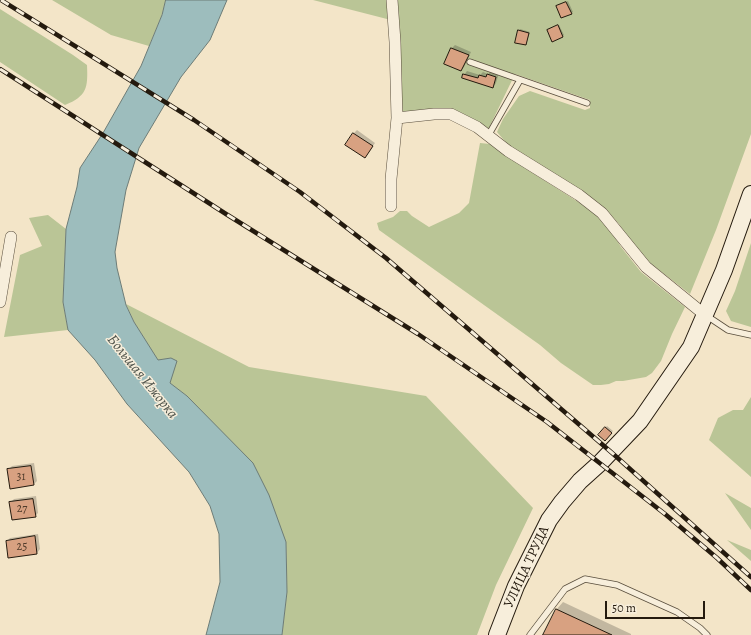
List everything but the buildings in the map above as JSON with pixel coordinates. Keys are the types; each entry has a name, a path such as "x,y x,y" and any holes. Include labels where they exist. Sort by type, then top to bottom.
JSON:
{"main road":[{"name":"УЛИЦА ТРУДА","path":"497,635 516,586 549,520 580,481 640,422 691,347 724,270 751,194"}],"street":[{"path":"391,206 391,179 397,118 395,42 392,0"},
{"path":"397,118 434,114 451,114 477,127 508,151 579,195 602,213 646,267 705,315"},
{"path":"0,302 11,237"}],"lane":[{"path":"470,62 587,103"},
{"path":"488,136 520,80"},
{"path":"705,315 728,330 751,335"},
{"path":"530,635 565,589 585,579 617,585 671,609 700,628 707,635"}],"green space":[{"path":"52,0 166,0 162,15 149,46 111,35"},
{"path":"313,0 751,0 751,134 716,230 690,294 650,263 632,245 619,224 605,209 509,146 497,132 503,119 519,96 530,91 585,110 590,108 590,100 515,74 488,130 480,123 399,113 397,18 387,19"},
{"path":"0,9 87,65 85,90 78,98 65,105 0,62"},
{"path":"480,143 490,144 597,214 641,272 685,307 661,361 652,373 646,377 616,381 609,384 593,385 561,363 540,345 379,230 377,223 393,217 400,211 407,211 429,227 459,213 469,203"},
{"path":"48,215 66,229 63,302 68,330 4,337 20,255 42,246 29,218"},
{"path":"751,243 751,327 731,321 726,311 735,291"},
{"path":"126,304 249,367 426,396 533,508 496,585 477,635 282,635 287,592 286,542 187,396 169,383 171,358 158,361 134,322"},
{"path":"751,397 751,477 709,440 718,418 733,410 743,410"},
{"path":"725,493 751,508 751,530"},
{"path":"727,540 751,550 751,561"}],"water":[{"name":"Большая Ижорка","path":"166,0 227,0 210,40 181,77 139,148 126,190 115,252 117,268 126,305 134,322 158,360 171,358 177,361 170,383 187,396 253,463 269,495 286,542 287,592 282,635 206,635 220,582 219,534 210,506 189,472 127,404 95,360 68,330 63,302 66,229 77,187 80,168 103,133 141,66 162,15"}],"railway":[{"path":"1,0 194,120 300,192 386,258 611,452 751,577"},
{"path":"0,69 226,214 418,334 547,422 665,514 717,558 751,590"}]}
